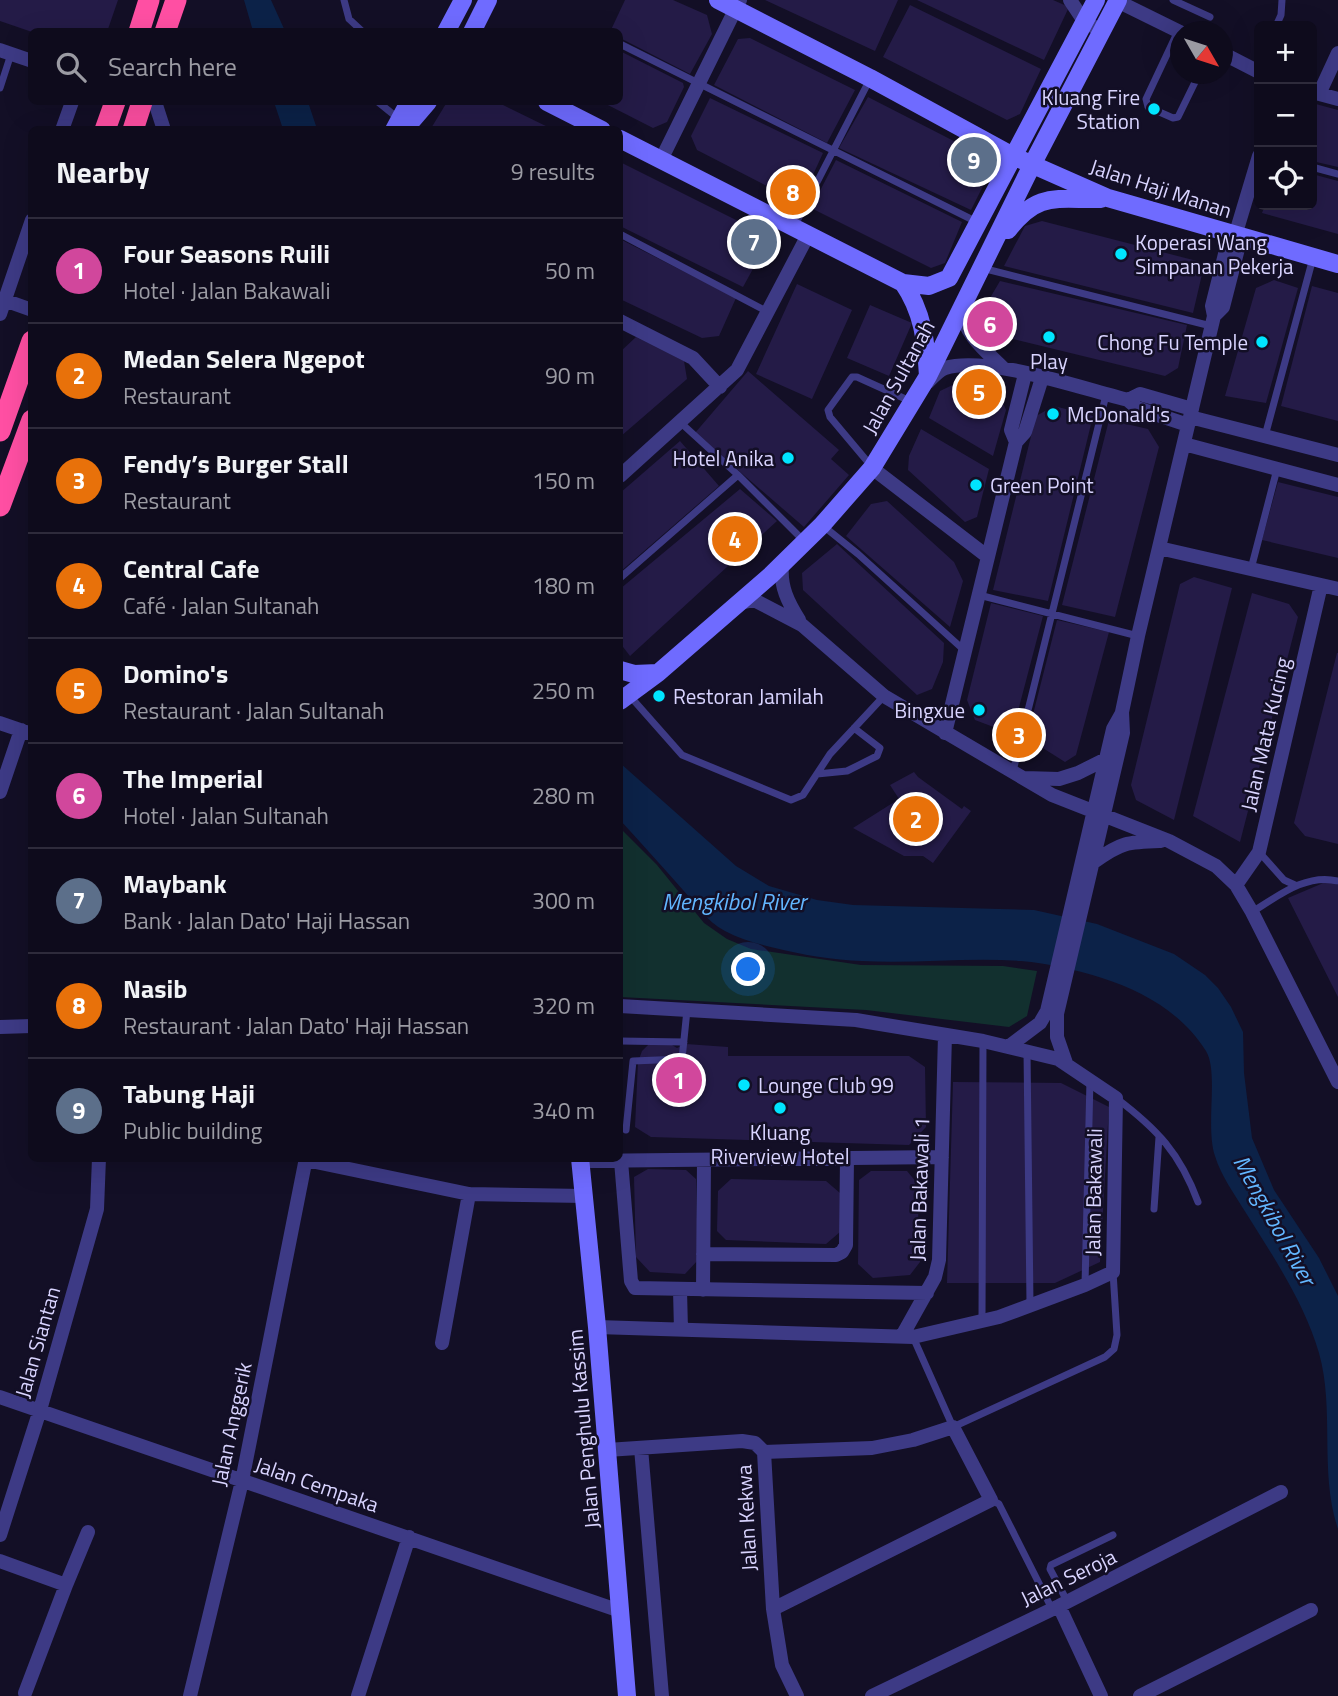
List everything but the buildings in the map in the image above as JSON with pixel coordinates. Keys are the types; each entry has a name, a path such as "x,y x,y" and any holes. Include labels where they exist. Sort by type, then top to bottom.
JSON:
{"highway":[{"path":"140,28 149,0"},
{"path":"166,28 176,0"},
{"path":"107,126 114,105"},
{"path":"134,126 141,105"},
{"path":"0,431 28,352"},
{"path":"0,506 24,466 28,443"}],"street":[{"path":"448,28 463,0"},
{"path":"474,28 488,0"},
{"name":"Jalan Haji Manan","path":"718,0 738,5 1015,157 1108,198 1338,264"},
{"path":"1070,0 1084,21 1101,32"},
{"name":"Jalan Sultanah","path":"903,283 929,286 950,278 1096,0"},
{"path":"1117,0 1170,26"},
{"name":"Jalan Sultanah","path":"624,698 657,673 782,565 822,525 872,468 921,389 1117,0"},
{"path":"661,160 738,5"},
{"path":"6,52 28,60"},
{"path":"1317,90 1338,53"},
{"path":"1233,58 1254,67"},
{"path":"1317,94 1338,99"},
{"path":"63,126 71,105"},
{"path":"156,105 163,126"},
{"path":"405,126 409,105"},
{"path":"406,126 425,105"},
{"path":"553,105 594,126"},
{"path":"623,141 903,283 915,300 922,320 921,389"},
{"path":"1099,814 1123,733 1122,712 1138,636 1213,321 1223,307 1236,236 1254,173"},
{"path":"985,262 1020,214 1032,204 1048,200 1108,198"},
{"path":"28,231 1,304 28,309"},
{"path":"623,473 720,387 742,362 768,312 801,231"},
{"path":"961,310 963,320 972,335 1003,368"},
{"path":"623,323 693,358 720,387"},
{"path":"921,389 942,369 1003,368 1128,400 1140,394 1190,417 1338,455"},
{"path":"1016,442 1011,430 1025,374"},
{"path":"945,733 1016,442 1024,432 1042,378"},
{"path":"1184,444 1338,485"},
{"path":"872,468 988,558"},
{"path":"1159,548 1338,589"},
{"path":"782,565 780,580 783,591 802,625"},
{"name":"Jalan Mata Kucing","path":"1236,885 1259,852 1321,585"},
{"path":"740,603 754,600 802,625 884,696 1052,795 1169,841 1216,866 1236,885 1252,912 1338,1082"},
{"path":"623,671 634,674 657,673"},
{"path":"1066,1063 1052,1013 1089,867 1106,759 1113,729 1122,712"},
{"path":"0,723 26,732 0,792"},
{"path":"1018,775 1059,779 1106,759"},
{"path":"1089,867 1116,845 1169,841"},
{"name":"Jalan Bakawali","path":"597,1327 907,1337 999,1317 1113,1272 1115,1098 1066,1063 983,1041 856,1020 623,1006"},
{"path":"1008,1047 1052,1013"},
{"path":"0,1027 28,1026"},
{"name":"Jalan Bakawali 1","path":"907,1337 935,1276 939,1260 945,1035"},
{"path":"623,1161 942,1157"},
{"path":"703,1254 836,1255 842,1252 846,1245 847,1158"},
{"path":"703,1290 704,1160"},
{"name":"Jalan Siantan","path":"0,1535 40,1410 97,1209 99,1162"},
{"name":"Jalan Anggerik","path":"190,1696 242,1481 305,1162"},
{"path":"320,1162 469,1194 585,1196"},
{"name":"Jalan Penghulu Kassim","path":"580,1162 597,1327 627,1696"},
{"path":"621,1162 631,1281 635,1288 927,1293"},
{"path":"442,1343 469,1194"},
{"path":"680,1290 681,1330"},
{"name":"Jalan Cempaka","path":"0,1397 620,1611"},
{"path":"764,1452 872,1448 913,1440 953,1427 991,1500 773,1609"},
{"name":"Jalan Kekwa","path":"607,1450 742,1441 755,1443 764,1452 773,1609 782,1665 797,1696"},
{"path":"641,1448 662,1696"},
{"name":"Jalan Seroja","path":"872,1696 1059,1606 1281,1492"},
{"path":"25,1693 88,1532"},
{"path":"358,1696 409,1537"},
{"path":"0,1561 66,1585"},
{"path":"1059,1606 1101,1696"},
{"path":"1140,1696 1311,1610"}],"lane":[{"path":"344,0 349,19 359,28"},
{"path":"1174,0 1210,17"},
{"path":"1278,21 1282,0"},
{"path":"623,46 979,223"},
{"path":"1170,50 1146,99 1148,107 1173,118 1178,117 1194,84"},
{"path":"0,88 6,52"},
{"path":"801,231 832,150 870,78"},
{"path":"381,105 404,126"},
{"path":"1317,168 1338,174"},
{"path":"623,236 768,312"},
{"path":"1265,437 1313,257"},
{"path":"985,262 1213,321"},
{"path":"872,468 830,417 828,410 852,377 921,389"},
{"path":"1018,775 1050,614 1106,395"},
{"path":"681,423 805,542"},
{"path":"1251,569 1277,469"},
{"path":"623,575 738,475"},
{"path":"822,525 858,554 965,652"},
{"path":"979,595 1138,636"},
{"path":"624,698 682,755 791,800 803,795 854,728 884,696"},
{"path":"817,774 843,772 877,756 880,748 854,728"},
{"path":"1259,852 1284,880 1295,885"},
{"path":"1252,912 1295,885 1315,880 1338,881"},
{"path":"626,1130 633,1061 681,1059 687,1010"},
{"path":"623,1041 684,1042"},
{"path":"982,1320 983,1041"},
{"path":"1027,1051 1030,1304"},
{"path":"1085,1285 1090,1080"},
{"path":"1115,1098 1143,1119 1183,1166 1198,1202"},
{"path":"1154,1209 1159,1136"},
{"path":"907,1337 953,1427 1105,1357 1114,1349 1117,1335 1113,1272"},
{"path":"991,1500 999,1504 1059,1606"},
{"path":"1059,1606 1051,1566 1113,1535"}],"green space":[{"path":"623,831 657,865 704,923 727,939 751,949 861,965 1003,966 1037,971 1027,1016 1009,1027 866,1010 623,997"}],"water":[{"path":"244,0 271,0 284,28 252,28"},
{"path":"275,105 309,105 316,126 282,126"},
{"name":"Mengkibol River","path":"623,766 736,866 769,886 817,900 853,905 1034,910 1097,924 1174,954 1205,975 1231,1007 1243,1032 1244,1073 1252,1138 1274,1190 1319,1258 1338,1296 1338,1529 1329,1485 1326,1397 1319,1353 1297,1298 1229,1185 1215,1156 1211,1130 1210,1061 1206,1051 1185,1025 1160,1005 1117,983 1052,965 1001,960 840,960 756,943 718,927 623,823"}],"place":[{"name":"Kluang Fire Station","path":"1154,109"},
{"name":"Tabung Haji","path":"974,160"},
{"name":"Nasib","path":"793,192"},
{"name":"Maybank","path":"754,242"},
{"name":"Koperasi Wang Simpanan Pekerja","path":"1121,254"},
{"name":"The Imperial","path":"990,324"},
{"name":"Play","path":"1049,337"},
{"name":"Chong Fu Temple","path":"1262,342"},
{"name":"Domino's","path":"979,392"},
{"name":"McDonald's","path":"1053,414"},
{"name":"Hotel Anika","path":"788,458"},
{"name":"Green Point","path":"976,485"},
{"name":"Central Cafe","path":"735,539"},
{"name":"Restoran Jamilah","path":"659,696"},
{"name":"Bingxue","path":"979,710"},
{"name":"Fendy’s Burger Stall","path":"1019,735"},
{"name":"Medan Selera Ngepot","path":"916,819"},
{"name":"Four Seasons Ruili","path":"679,1080"},
{"name":"Lounge Club 99","path":"744,1085"},
{"name":"Kluang Riverview Hotel","path":"780,1108"}]}
